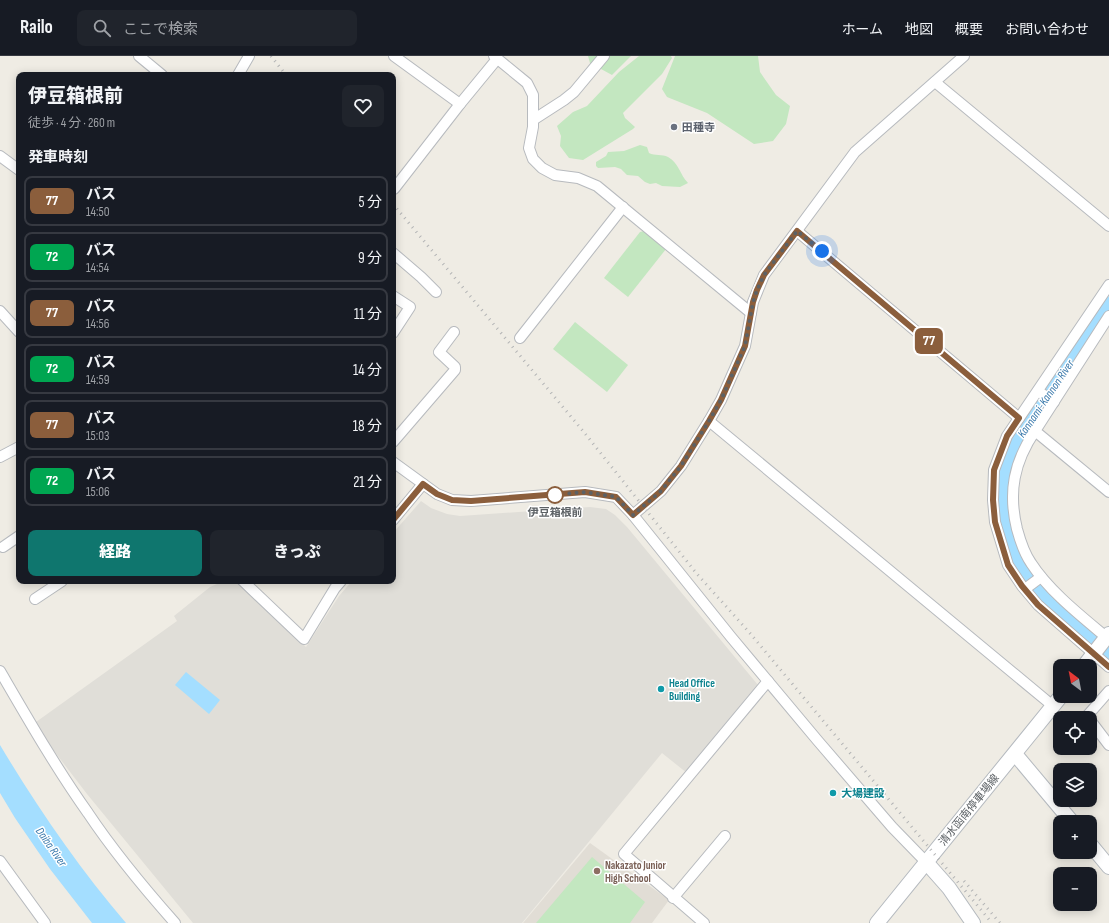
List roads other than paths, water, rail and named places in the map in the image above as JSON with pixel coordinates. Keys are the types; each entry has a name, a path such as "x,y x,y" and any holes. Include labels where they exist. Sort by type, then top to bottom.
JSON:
{"main road":[{"path":"1090,659 1107,637"},
{"name":"清水函南停車場線","path":"876,923 1055,703"},
{"path":"1015,754 1066,815"},
{"path":"1097,852 1109,867"},
{"path":"926,862 949,888 973,923"}],"street":[{"path":"139,56 158,72"},
{"path":"240,72 249,56"},
{"path":"394,56 460,104"},
{"path":"533,120 574,92 604,56"},
{"path":"633,515 661,491 681,466 721,400 745,346 755,296 764,275 855,152 964,56"},
{"path":"396,186 496,57 527,83 533,95 533,127 529,148 533,159 542,168 555,175 578,178 597,186 751,313"},
{"path":"935,82 1109,226"},
{"path":"0,156 16,168"},
{"path":"520,338 623,207"},
{"path":"797,231 1019,418"},
{"path":"396,255 421,276 436,292"},
{"path":"1109,285 1053,372 1007,436 999,453 994,470 993,500 995,522 1008,565 1027,588 1038,605 1095,652 1109,667"},
{"path":"396,298 410,308 396,329"},
{"path":"0,311 16,329"},
{"path":"1107,637 1040,578 1030,562 1018,534 1013,508 1014,479 1026,444 1052,401 1109,316"},
{"path":"396,439 455,370 455,366 439,352 454,332"},
{"path":"1053,372 1065,381"},
{"path":"1039,392 1052,401"},
{"path":"709,421 1053,698"},
{"path":"1035,430 1109,492"},
{"path":"0,457 16,449"},
{"path":"396,464 437,494 452,500 471,501 585,492 616,497 633,515 768,681 882,816 926,862"},
{"path":"396,516 423,484"},
{"path":"3,547 16,538"},
{"path":"1027,588 1040,578"},
{"path":"35,599 58,584"},
{"path":"246,584 304,639 338,584"},
{"path":"0,671 87,813 127,867 175,923"},
{"path":"704,923 624,854 768,681"},
{"path":"1091,711 1109,691"},
{"path":"1097,729 1109,745"},
{"path":"674,898 725,836"},
{"path":"0,861 45,923"}],"water":[{"path":"186,672 220,700 209,714 175,685"},
{"name":"Daiba River","path":"0,745 59,837 126,923 92,923 50,869 15,818 0,793"}],"waterway":[{"name":"Kannami-Kannon River","path":"1109,307 1021,435 1007,468 1002,507 1008,533 1016,552 1041,592 1109,652"}],"railway":[{"path":"271,56 284,72"},
{"path":"396,208 583,431 697,574 749,632 992,923"},
{"path":"964,881 1000,923"}],"place":[{"name":"田種寺","path":"674,127"},
{"name":"伊豆箱根前","path":"555,495"},
{"name":"Head Office Building","path":"661,689"},
{"name":"大場建設","path":"833,793"},
{"name":"Nakazato Junior High School","path":"597,871"}]}
